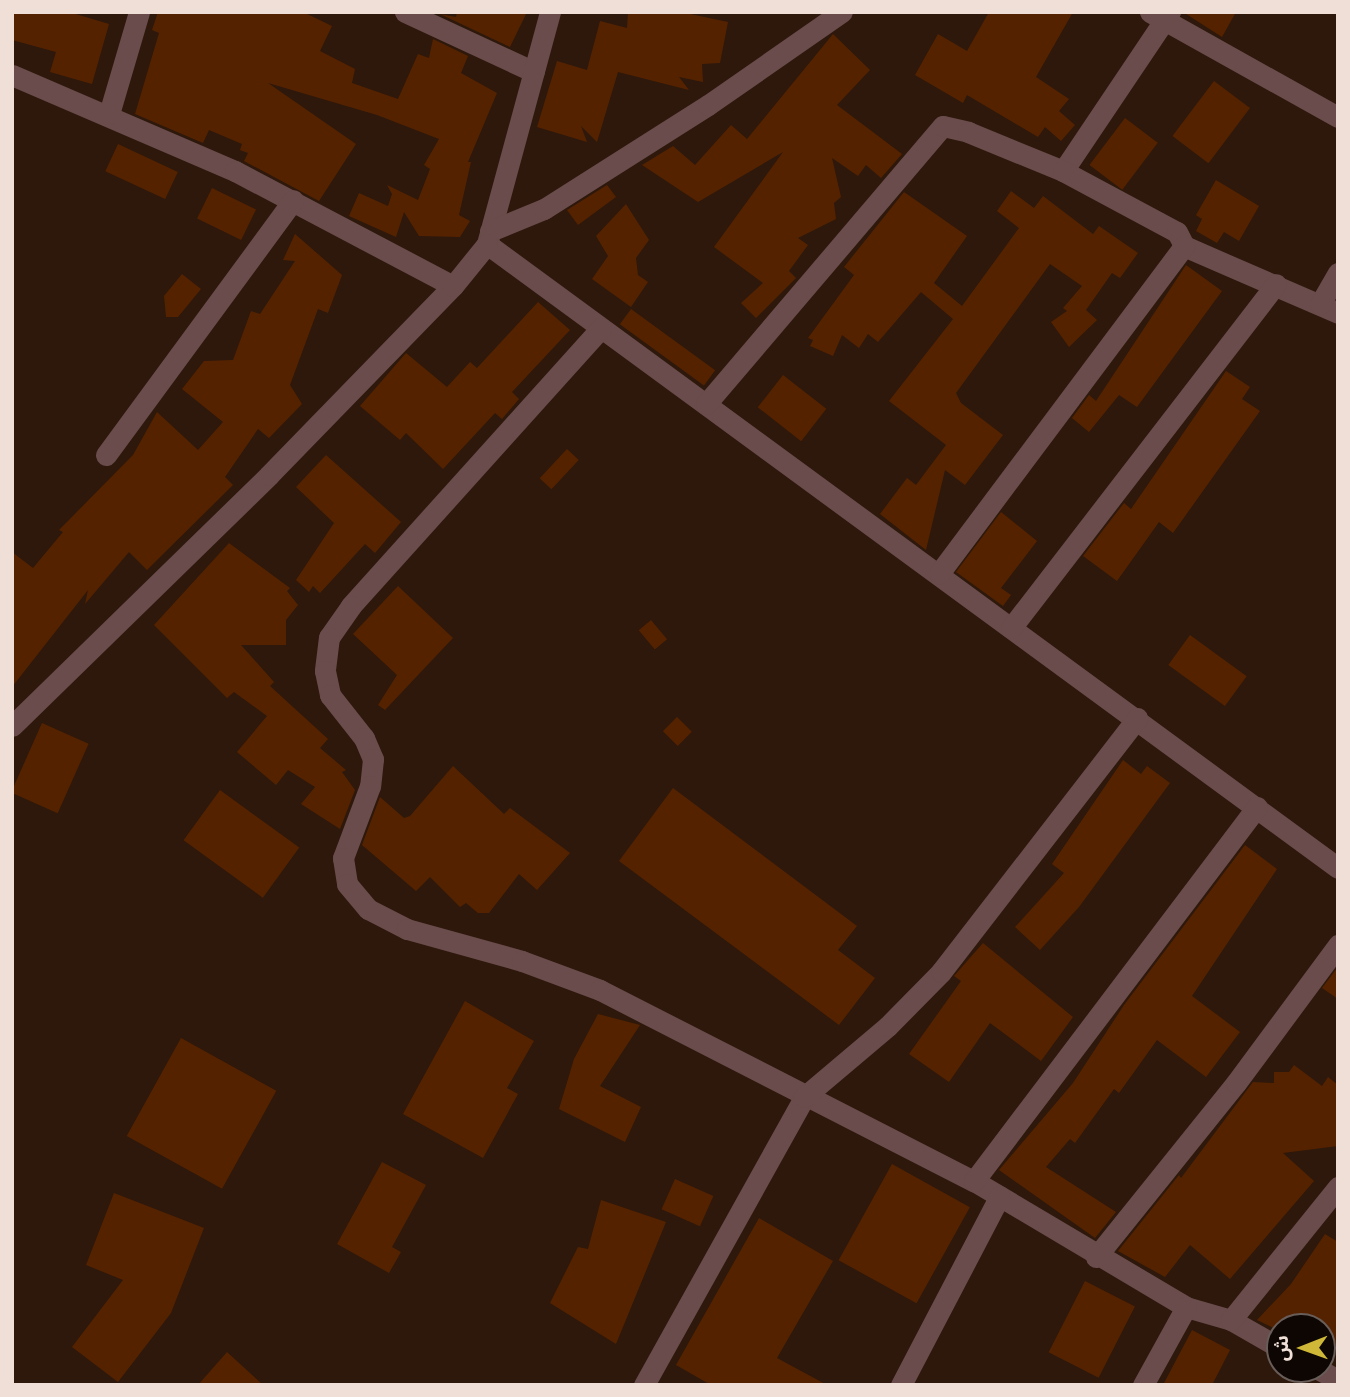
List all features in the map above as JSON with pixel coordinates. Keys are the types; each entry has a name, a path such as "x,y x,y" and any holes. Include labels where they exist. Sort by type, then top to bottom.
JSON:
{"street":[{"path":"109,114 139,12"},
{"path":"405,12 534,72"},
{"path":"12,726 269,475 453,286 488,238 550,12"},
{"path":"488,238 544,209 708,105 842,12"},
{"path":"1063,171 1161,15 1338,117"},
{"path":"12,75 109,114 293,200 453,286"},
{"path":"706,404 943,126 968,132 1063,171 1177,232 1184,246 1329,308 1338,273"},
{"path":"106,456 293,200"},
{"path":"488,238 601,328 1137,718 1338,868"},
{"path":"939,573 1184,246"},
{"path":"1012,628 1276,284"},
{"path":"601,328 351,606 329,637 324,671 330,695 364,738 373,759 370,786 344,858 343,874 368,909 407,929 522,961 600,990 804,1097 974,1181 1096,1257 1186,1307 1231,1320 1266,1340"},
{"path":"644,1385 804,1097 888,1026 941,972 1137,718"},
{"path":"974,1181 1256,807"},
{"path":"1096,1257 1236,1083 1338,945"},
{"path":"1231,1320 1338,1187"},
{"path":"901,1385 1000,1196"},
{"path":"1143,1385 1186,1307"}],"building":[{"path":"12,12 69,12 109,24 92,84 50,72 56,52 12,40"},
{"path":"158,12 303,12 332,26 320,51 355,69 352,83 398,99 418,54 429,58 433,39 468,56 461,73 497,93 468,162 471,162 459,215 470,221 460,237 419,236 404,212 396,237 349,216 359,193 388,206 392,194 387,185 418,200 430,169 424,165 439,139 377,115 268,83 356,144 319,201 244,161 248,153 240,150 242,144 209,130 203,143 135,114 159,33 152,30"},
{"path":"457,12 527,12 510,47 440,14 456,17"},
{"path":"628,12 681,12 728,22 720,63 702,64 703,82 679,77 689,90 618,72 597,142 581,126 587,142 537,127 557,61 587,70 600,21 627,28"},
{"path":"989,12 1073,12 1036,77 1069,99 1059,111 1075,125 1061,141 1045,127 1038,137 967,95 963,103 915,75 938,34 967,51"},
{"path":"1183,12 1236,12 1222,37"},
{"path":"833,34 870,70 837,105 902,154 881,178 866,165 858,176 832,158 841,197 834,203 836,219 798,238 808,245 789,271 796,278 756,318 741,303 763,283 714,247 783,152 698,202 642,165 673,146 695,165 731,125 747,139"},
{"path":"1214,81 1250,108 1208,163 1172,136"},
{"path":"1125,118 1158,143 1122,190 1089,165"},
{"path":"118,144 178,172 165,199 105,171"},
{"path":"1216,180 1259,206 1239,241 1224,232 1217,243 1196,231 1202,219 1196,215"},
{"path":"607,185 616,197 578,225 567,210"},
{"path":"212,188 256,209 241,240 197,219"},
{"path":"1011,191 1034,208 1043,196 1093,234 1099,226 1138,253 1120,278 1112,273 1086,310 1097,320 1069,347 1051,322 1067,311 1063,308 1082,286 1050,264 956,393 961,403 1003,435 965,485 945,470 926,550 880,514 907,478 916,485 946,445 889,401 953,319 921,292 878,342 868,334 859,348 842,335 833,356 810,346 813,340 808,338 854,275 844,267 904,192 967,236 934,283 962,306 1019,228 997,211"},
{"path":"626,204 649,240 636,258 638,275 648,282 631,307 592,279 608,256 596,236"},
{"path":"295,234 342,275 328,313 318,309 290,385 302,404 269,438 258,429 225,477 233,485 147,570 129,552 85,604 88,590 12,687 12,552 33,568 63,532 59,530 133,455 157,412 198,450 223,422 182,389 204,361 233,360 251,311 260,314 295,261 283,260"},
{"path":"1186,265 1222,291 1137,407 1119,395 1089,432 1072,418 1089,395 1096,401"},
{"path":"182,274 201,289 178,317 166,317 164,296"},
{"path":"538,302 570,330 512,392 519,399 502,419 495,413 443,469 406,433 400,440 360,406 406,353 447,387 470,362 477,368"},
{"path":"631,309 715,370 704,386 620,324"},
{"path":"1226,371 1250,387 1242,399 1260,411 1173,533 1159,522 1117,581 1083,556 1124,503 1131,509"},
{"path":"783,375 826,409 801,441 758,407"},
{"path":"567,449 579,460 551,489 540,478"},
{"path":"326,455 401,522 375,553 365,544 320,593 313,586 309,592 296,580 334,523 296,487"},
{"path":"1001,512 1037,541 1001,588 1011,595 1003,606 956,572"},
{"path":"229,543 290,588 287,591 298,605 286,620 286,645 241,645 274,682 270,686 328,739 320,748 346,770 342,772 355,790 340,829 301,804 315,787 288,770 276,785 237,752 267,716 234,692 227,698 154,625"},
{"path":"398,586 453,638 385,710 378,705 397,675 353,634"},
{"path":"651,620 667,639 655,649 639,630"},
{"path":"1190,635 1247,676 1225,706 1168,665"},
{"path":"677,717 692,732 678,746 663,731"},
{"path":"42,723 89,744 58,813 12,793"},
{"path":"1123,760 1141,774 1147,766 1170,783 1079,907 1040,950 1015,927 1064,873 1052,864"},
{"path":"453,766 504,814 510,808 570,853 537,890 519,874 489,913 478,913 466,903 460,907 430,877 416,891 362,845 380,797 404,818 410,816"},
{"path":"673,788 857,926 838,950 875,978 839,1025 619,861"},
{"path":"220,790 299,848 263,898 184,840"},
{"path":"1245,845 1277,869 1192,996 1240,1032 1206,1077 1157,1040 1119,1093 1114,1089 1075,1143 1070,1139 1046,1167 1116,1212 1095,1238 999,1170 1073,1083 1124,1005"},
{"path":"983,943 1073,1017 1041,1061 990,1023 949,1082 909,1054 961,981 954,976"},
{"path":"1338,967 1338,999 1322,988"},
{"path":"465,1001 534,1041 507,1088 518,1094 483,1158 403,1114"},
{"path":"598,1014 640,1025 600,1086 641,1107 625,1142 559,1109 574,1059"},
{"path":"181,1038 276,1091 222,1189 127,1136"},
{"path":"1294,1065 1322,1086 1328,1077 1338,1085 1338,1146 1283,1153 1314,1181 1230,1279 1190,1245 1165,1277 1118,1251 1179,1175 1181,1178 1253,1082 1274,1083 1274,1072 1289,1072"},
{"path":"382,1162 426,1185 392,1247 401,1252 389,1273 337,1244"},
{"path":"892,1164 970,1207 917,1303 839,1260"},
{"path":"675,1179 713,1196 700,1226 662,1209"},
{"path":"114,1193 204,1228 171,1313 118,1382 72,1347 123,1280 86,1265"},
{"path":"601,1200 666,1222 616,1344 550,1303 578,1247 588,1249"},
{"path":"759,1218 833,1261 777,1358 827,1385 711,1385 676,1365"},
{"path":"1325,1234 1338,1242 1338,1348 1336,1313 1266,1313 1266,1324 1257,1320 1291,1284"},
{"path":"1085,1281 1135,1306 1099,1378 1049,1352"},
{"path":"1192,1330 1230,1350 1212,1385 1163,1385"},
{"path":"227,1352 263,1385 198,1385"}]}
